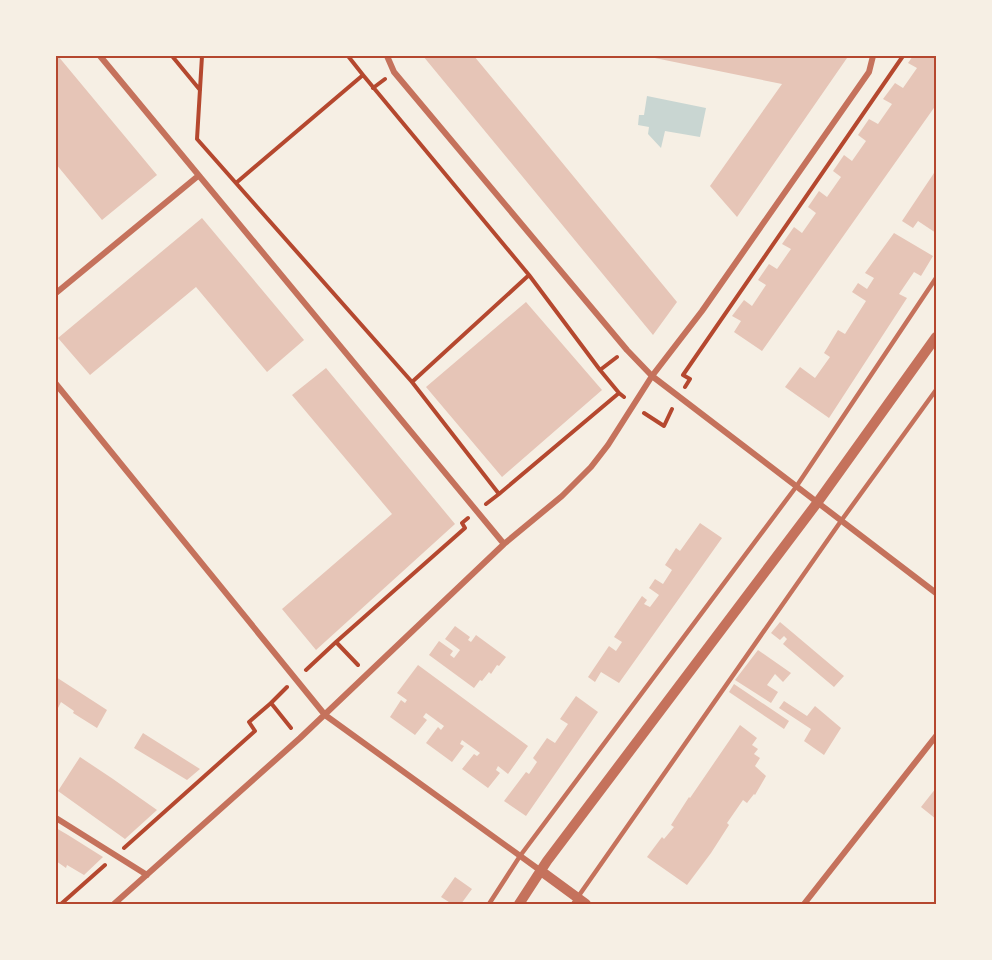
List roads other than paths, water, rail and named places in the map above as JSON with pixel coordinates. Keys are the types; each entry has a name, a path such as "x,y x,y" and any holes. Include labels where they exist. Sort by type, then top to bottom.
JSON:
{"street":[{"path":"100,56 504,544"},
{"path":"387,56 394,72 627,350 652,376 936,593"},
{"path":"114,904 325,715 504,544 562,496 591,467 652,376 702,311 869,72 873,56"},
{"path":"56,293 198,176"},
{"path":"519,904 541,871 817,503 936,337"},
{"path":"56,384 325,715 541,871 579,902"},
{"path":"804,904 936,736"},
{"path":"56,818 147,875"}],"lane":[{"path":"489,904 520,856 796,487 936,278"},
{"path":"579,902 841,521 936,390"}]}
